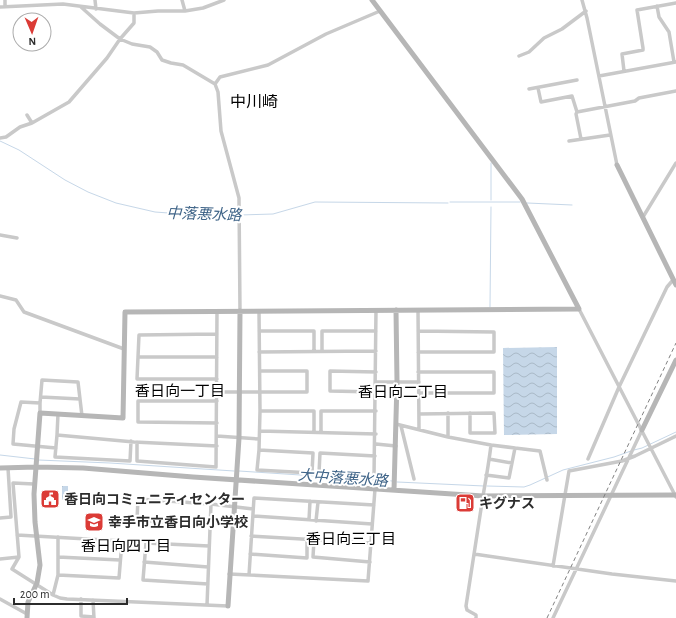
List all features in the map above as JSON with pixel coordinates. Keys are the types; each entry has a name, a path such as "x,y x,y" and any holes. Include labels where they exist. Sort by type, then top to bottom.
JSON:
{"street":[{"path":"5,0 5,7"},
{"path":"95,0 96,9"},
{"path":"182,0 185,11"},
{"path":"0,7 63,4 134,13 185,11 203,8 224,0"},
{"path":"0,468 8,468 36,462 84,468 237,474 375,489 394,484 484,493 564,496 676,496 522,199 372,0"},
{"path":"582,0 586,11 617,165 675,282 667,288 619,387 588,459"},
{"path":"624,71 622,54 643,50 644,48 637,10 676,3"},
{"path":"34,484 13,483 19,557 12,569 37,583 53,595 60,598 228,606 239,438 239,198 221,131 218,92 215,84 183,65 162,60 157,52 150,47 132,44 120,39 80,6"},
{"path":"599,76 675,62 669,32 659,17 657,6"},
{"path":"215,84 220,77 268,65 326,34 380,11"},
{"path":"520,56 529,52 544,38 562,29 586,11"},
{"path":"0,138 6,137 20,127 32,123 69,102 107,58 120,39 134,23 134,13"},
{"path":"529,89 577,80"},
{"path":"538,88 541,102 572,96 577,112 576,114 581,139"},
{"path":"577,112 635,101 639,98 676,91"},
{"path":"27,115 32,123"},
{"path":"569,141 610,135"},
{"path":"643,217 676,162"},
{"path":"0,235 16,238"},
{"path":"0,296 16,300 24,312 124,349"},
{"path":"40,413 123,418 126,312 240,310 579,310"},
{"path":"259,310 260,431 257,470 312,473 313,453 259,450"},
{"path":"375,456 320,453 319,473 374,476 376,444 376,310"},
{"path":"394,484 396,446 399,425 396,310"},
{"path":"418,310 419,429"},
{"path":"137,442 137,461 216,467 218,311"},
{"path":"259,331 314,331 314,351"},
{"path":"322,351 322,331 376,331"},
{"path":"418,331 494,332 494,352 418,352"},
{"path":"217,334 139,335 137,379 217,379"},
{"path":"259,352 376,351"},
{"path":"138,357 217,357"},
{"path":"553,618 676,360"},
{"path":"217,392 307,392 307,371 260,372"},
{"path":"376,372 330,371 330,391 376,392"},
{"path":"418,372 494,372 494,393 418,393"},
{"path":"0,599 27,616 28,602 37,583 40,565 34,484 42,380 78,382 82,416"},
{"path":"376,382 419,382"},
{"path":"41,397 80,399"},
{"path":"217,401 138,401 138,422 217,423"},
{"path":"40,403 21,402 14,429 13,444 56,448"},
{"path":"260,411 314,411 314,432"},
{"path":"322,432 321,411 376,411"},
{"path":"419,414 448,414 470,413 494,413 495,433 470,433 470,413"},
{"path":"58,414 55,457 130,460 131,441"},
{"path":"448,414 448,437"},
{"path":"399,425 448,437 540,452 547,480"},
{"path":"399,425 414,479"},
{"path":"260,431 376,434"},
{"path":"57,435 137,442 217,446"},
{"path":"217,436 259,439"},
{"path":"553,566 569,471 628,458 676,436"},
{"path":"376,444 396,446"},
{"path":"476,618 476,616 467,610 466,606 491,445"},
{"path":"486,475 509,478 515,448"},
{"path":"489,459 512,463"},
{"path":"0,518 11,516 8,468"},
{"path":"230,574 368,581 375,489"},
{"path":"249,575 254,498 374,505"},
{"path":"210,525 137,520 138,499 211,504 253,509"},
{"path":"309,520 310,501"},
{"path":"316,520 318,502"},
{"path":"206,605 211,504"},
{"path":"253,516 372,524"},
{"path":"17,535 122,541 119,578 58,575"},
{"path":"251,536 371,543"},
{"path":"53,595 58,575 58,537"},
{"path":"250,554 306,558 307,539"},
{"path":"314,540 313,557 370,562"},
{"path":"208,584 143,580 146,543 209,546"},
{"path":"474,554 576,569 676,580"},
{"path":"0,558 19,557"},
{"path":"58,557 120,560"},
{"path":"144,562 208,567"},
{"path":"81,599 81,616 94,617 93,600"}],"water":[{"path":"557,347 557,434 504,435 503,348"},
{"path":"62,486 68,486 68,500 62,500"}],"waterway":[{"name":"中落悪水路","path":"0,141 19,150 65,180 88,192 116,203 155,212 223,217 237,216"},
{"path":"491,163 491,200"},
{"name":"中落悪水路","path":"240,215 273,214 315,202 448,203"},
{"name":"中落悪水路","path":"450,202 520,202"},
{"name":"中落悪水路","path":"527,203 572,205"},
{"path":"490,307 491,207"},
{"name":"大中落悪水路","path":"634,450 642,448 676,432"},
{"name":"大中落悪水路","path":"487,486 524,487 563,470 614,457 631,451"},
{"name":"大中落悪水路","path":"0,455 35,459"},
{"name":"大中落悪水路","path":"38,460 234,471"},
{"name":"大中落悪水路","path":"239,471 392,481"},
{"name":"大中落悪水路","path":"397,482 484,486"}],"railway":[{"path":"547,618 676,343"}],"place":[{"name":"香日向コミュニティセンター","path":"50,499"},
{"name":"キグナス","path":"465,503"},
{"name":"幸手市立香日向小学校","path":"94,522"}],"district":[{"name":"中川崎","path":"254,101"},
{"name":"香日向一丁目","path":"180,391"},
{"name":"香日向二丁目","path":"403,392"},
{"name":"香日向三丁目","path":"351,539"},
{"name":"香日向四丁目","path":"126,546"}]}
